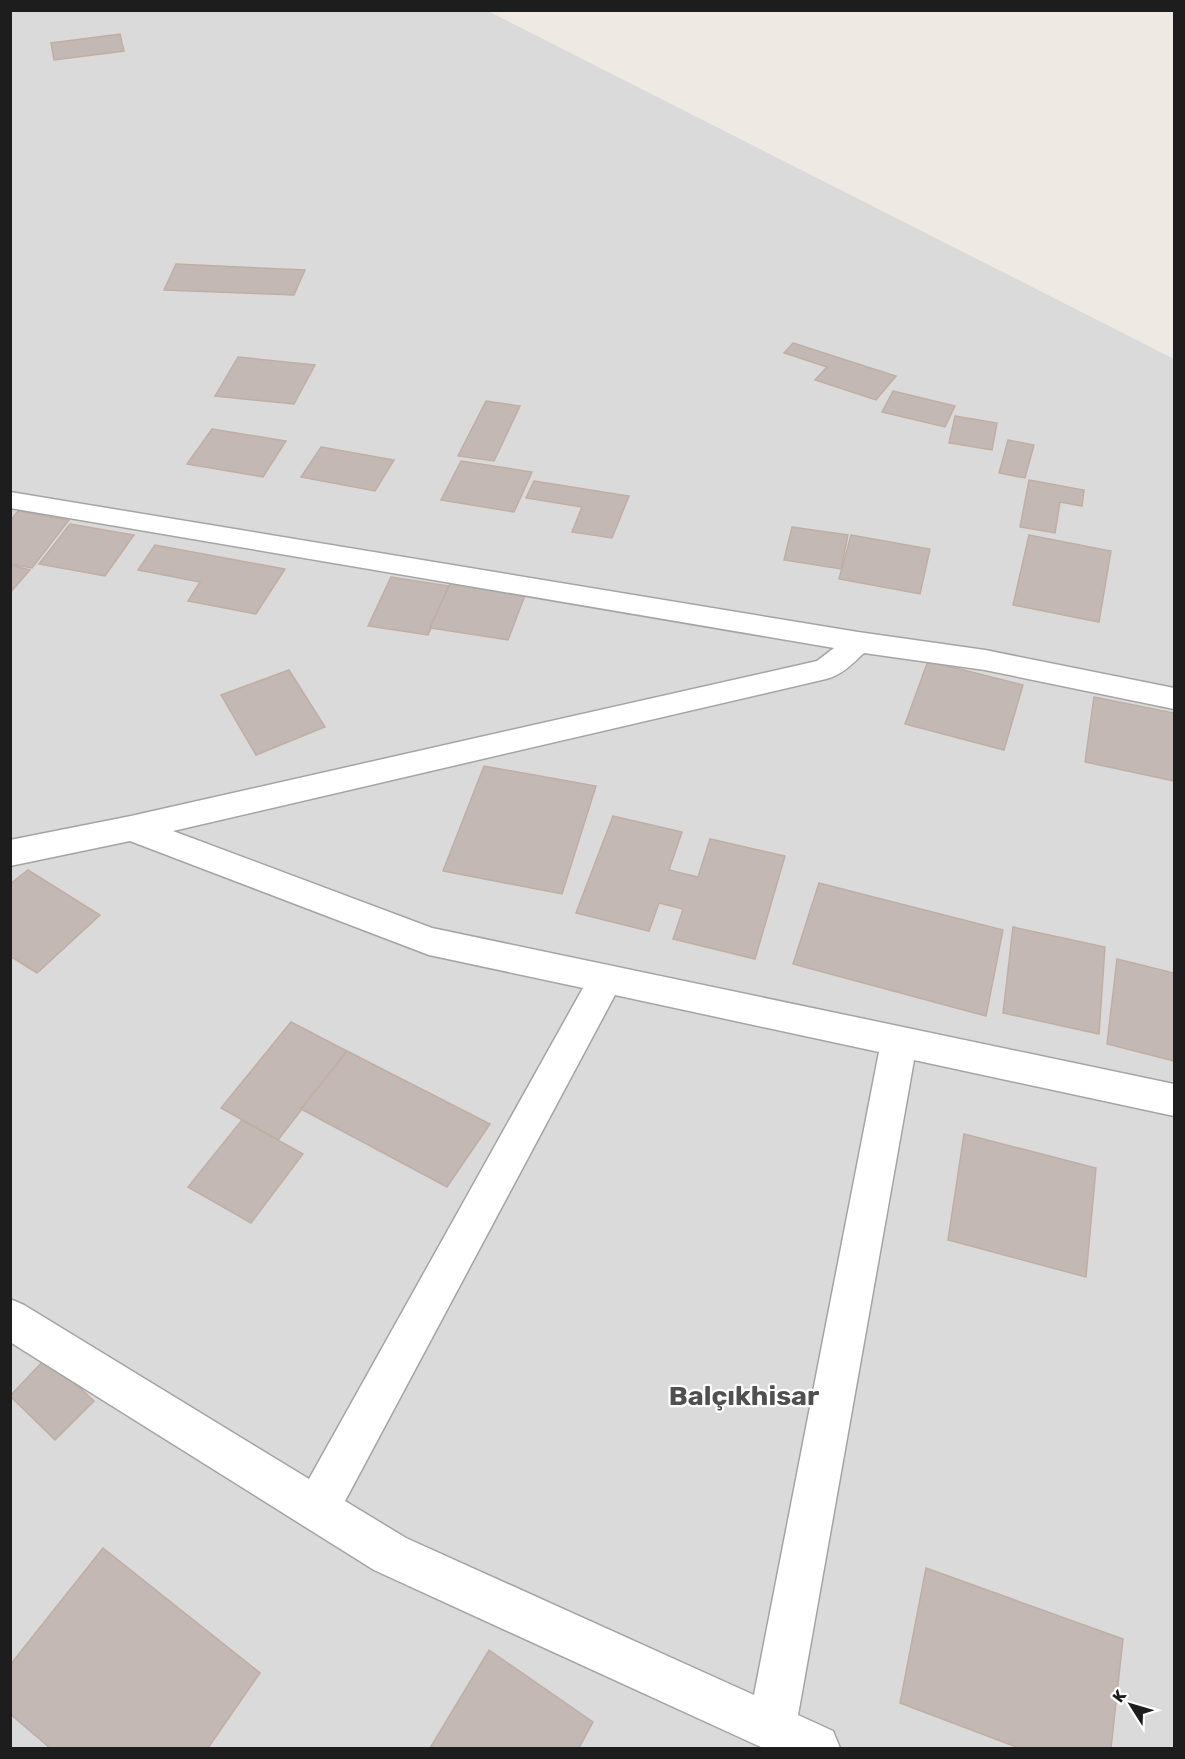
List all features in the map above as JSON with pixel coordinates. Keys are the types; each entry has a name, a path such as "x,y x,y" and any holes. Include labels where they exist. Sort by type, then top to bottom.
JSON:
{"street":[{"path":"10,500 858,642 985,660 1174,698"},
{"path":"10,853 131,828 826,669 858,642"},
{"path":"131,828 429,941 1174,1100"},
{"path":"317,1508 606,979"},
{"path":"772,1728 899,1041"},
{"path":"10,1319 390,1554 816,1749"}],"shaded area":[{"path":"11,11 488,11 1174,359 1174,1748 11,1748"}],"building":[{"path":"120,34 124,51 54,60 51,43"},
{"path":"176,264 305,270 294,295 164,290"},
{"path":"793,343 896,376 876,400 815,380 827,367 784,353"},
{"path":"238,357 315,365 294,404 215,396"},
{"path":"893,391 955,406 945,427 882,412"},
{"path":"486,401 520,406 494,461 458,456"},
{"path":"955,416 997,423 992,450 949,443"},
{"path":"212,429 286,441 263,477 187,464"},
{"path":"1008,440 1034,445 1025,478 999,473"},
{"path":"321,447 394,460 375,491 301,477"},
{"path":"461,461 532,472 514,512 441,500"},
{"path":"1029,480 1084,490 1082,506 1060,502 1055,533 1020,527"},
{"path":"534,481 629,496 612,538 572,532 582,507 526,498"},
{"path":"18,511 69,520 32,568 10,564 10,521"},
{"path":"70,524 134,535 105,576 39,564"},
{"path":"792,527 848,535 841,569 784,560"},
{"path":"851,535 930,549 920,594 839,579"},
{"path":"1029,535 1111,551 1099,622 1013,605"},
{"path":"155,545 285,569 256,614 188,601 200,582 138,570"},
{"path":"10,565 30,570 10,593"},
{"path":"391,577 449,586 428,635 368,626"},
{"path":"452,579 527,590 508,640 430,628"},
{"path":"928,661 1023,685 1004,750 905,724"},
{"path":"289,670 325,727 256,755 221,695"},
{"path":"1094,697 1174,713 1174,781 1085,762"},
{"path":"484,766 596,786 562,894 443,871"},
{"path":"613,816 682,832 669,870 698,877 710,839 785,856 755,959 673,939 683,909 659,903 649,931 576,913"},
{"path":"28,870 100,915 37,973 10,956 10,884"},
{"path":"819,883 1003,930 986,1016 793,964"},
{"path":"1013,927 1105,947 1099,1034 1003,1013"},
{"path":"1117,959 1174,973 1174,1061 1107,1044"},
{"path":"291,1022 347,1051 278,1140 221,1108"},
{"path":"347,1051 490,1124 447,1187 301,1109"},
{"path":"242,1120 303,1154 251,1223 188,1187"},
{"path":"964,1134 1096,1168 1086,1277 948,1240"},
{"path":"47,1357 94,1401 55,1440 10,1396"},
{"path":"103,1548 260,1673 208,1748 50,1748 10,1714 10,1665"},
{"path":"926,1568 1123,1639 1111,1748 1019,1748 900,1703"},
{"path":"489,1650 593,1722 579,1748 430,1748"}],"district":[{"name":"Balçıkhisar","path":"744,1396"}]}
